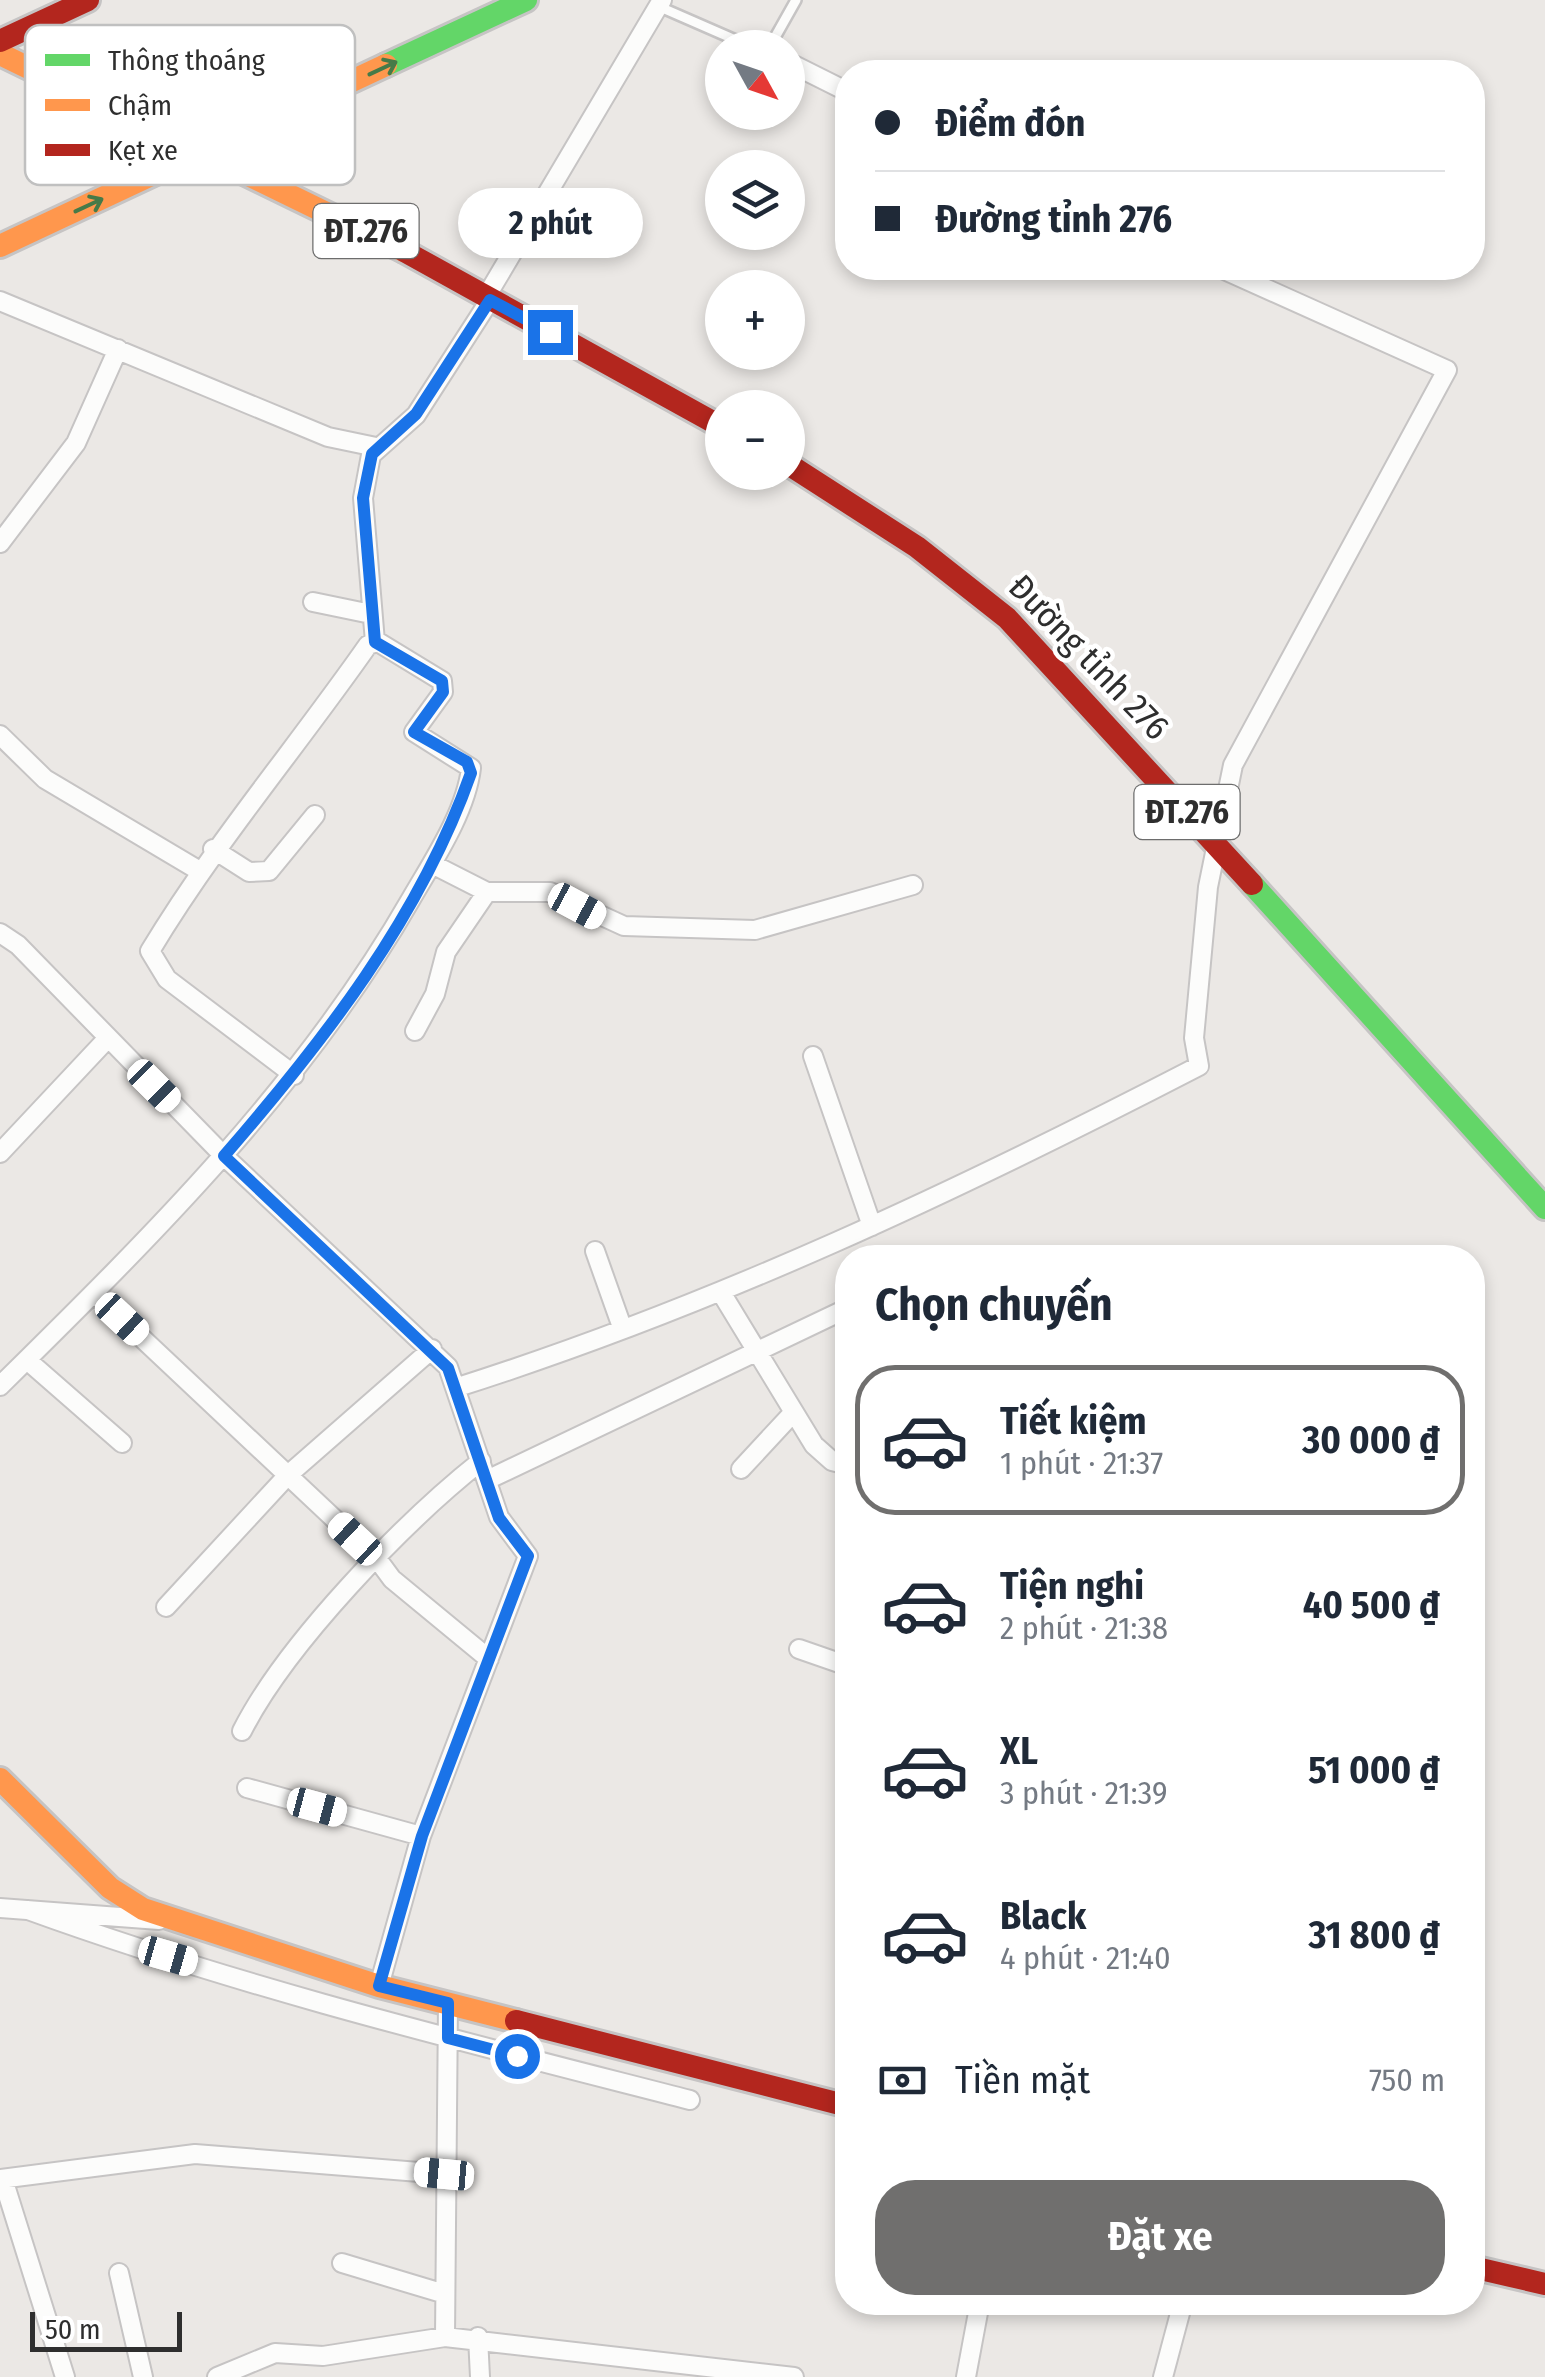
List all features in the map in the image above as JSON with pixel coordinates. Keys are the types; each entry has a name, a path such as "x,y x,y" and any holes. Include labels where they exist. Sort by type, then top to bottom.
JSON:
{"main road":[{"path":"34,25 88,0"},
{"path":"355,81 526,0"},
{"path":"0,41 25,29"},
{"name":"ĐT.276","path":"0,54 25,66"},
{"path":"0,246 133,185"},
{"name":"ĐT.276","path":"275,185 379,237 705,418"},
{"name":"Đường tỉnh 276","path":"805,475 915,543 992,603 1217,844 1545,1208"},
{"path":"0,1779 110,1888 143,1909 379,1986 835,2103"},
{"path":"1485,2270 1545,2284"}],"street":[{"path":"0,301 328,437 376,447 390,441 416,414 488,298 538,204 661,3"},
{"path":"805,70 835,86"},
{"path":"458,1386 546,1359 622,1327 722,1294 1010,1164 1200,1066 1194,1038 1208,887 1239,749 1446,370 1247,280"},
{"path":"0,543 76,443 118,349"},
{"path":"375,642 363,498 376,447"},
{"path":"314,602 371,614"},
{"path":"294,1075 182,992 152,959 150,951 198,870 368,645 375,642"},
{"path":"0,1386 224,1156 294,1075 345,1006 432,864 470,778 470,765 414,732 443,692 442,681 375,642"},
{"path":"0,735 45,780 198,870"},
{"path":"214,849 249,872 270,871 315,815"},
{"path":"432,864 486,892 550,892 624,926 755,930 913,885"},
{"path":"415,1032 434,994 446,952 486,892"},
{"path":"0,933 18,945 224,1156 432,1349 458,1386 499,1518 528,1556 422,1836 379,1986"},
{"path":"0,1153 106,1039"},
{"path":"813,1056 872,1226"},
{"path":"595,1251 622,1327"},
{"path":"94,1293 378,1560 392,1579 489,1659"},
{"path":"722,1294 792,1414 814,1445 835,1462"},
{"path":"487,1480 835,1314"},
{"path":"166,1608 288,1475 432,1349"},
{"path":"27,1360 122,1444"},
{"path":"741,1469 792,1414"},
{"path":"242,1730 268,1684 424,1508 481,1461"},
{"path":"800,1649 835,1661"},
{"path":"247,1788 422,1836"},
{"path":"0,1908 172,1920"},
{"path":"28,1910 98,1935 448,2038 690,2100"},
{"path":"446,2337 448,2003"},
{"path":"64,2377 2,2179 196,2154 444,2174"},
{"path":"342,2263 444,2294"},
{"path":"118,2273 143,2377"},
{"path":"966,2377 978,2315"},
{"path":"1163,2377 1180,2315"},
{"path":"216,2377 275,2354 323,2356 446,2337 794,2377"},
{"path":"478,2338 480,2377"}],"lane":[{"path":"779,30 796,0"},
{"path":"661,3 717,30"}],"traffic: fast":[{"path":"386,65 526,0"},
{"path":"1252,884 1545,1208"}],"traffic: slow":[{"path":"0,54 25,66"},
{"path":"355,80 386,65"},
{"path":"0,246 130,185"},
{"path":"269,185 404,251"},
{"path":"0,1779 110,1888 143,1909 379,1986 516,2021"}],"traffic: jam":[{"path":"34,25 88,0"},
{"path":"0,41 25,29"},
{"path":"404,251 705,418"},
{"path":"805,475 917,547 1007,618 1252,884"},
{"path":"516,2021 835,2103"},
{"path":"1485,2270 1545,2284"}],"route":[{"path":"517,2056 448,2038 448,2003 379,1986 422,1836 528,1556 499,1518 458,1386 448,1368 224,1156 294,1075 363,979 432,864 471,773 467,762 414,732 443,692 442,681 375,642 363,498 372,454 416,414 490,300 550,332"}]}
